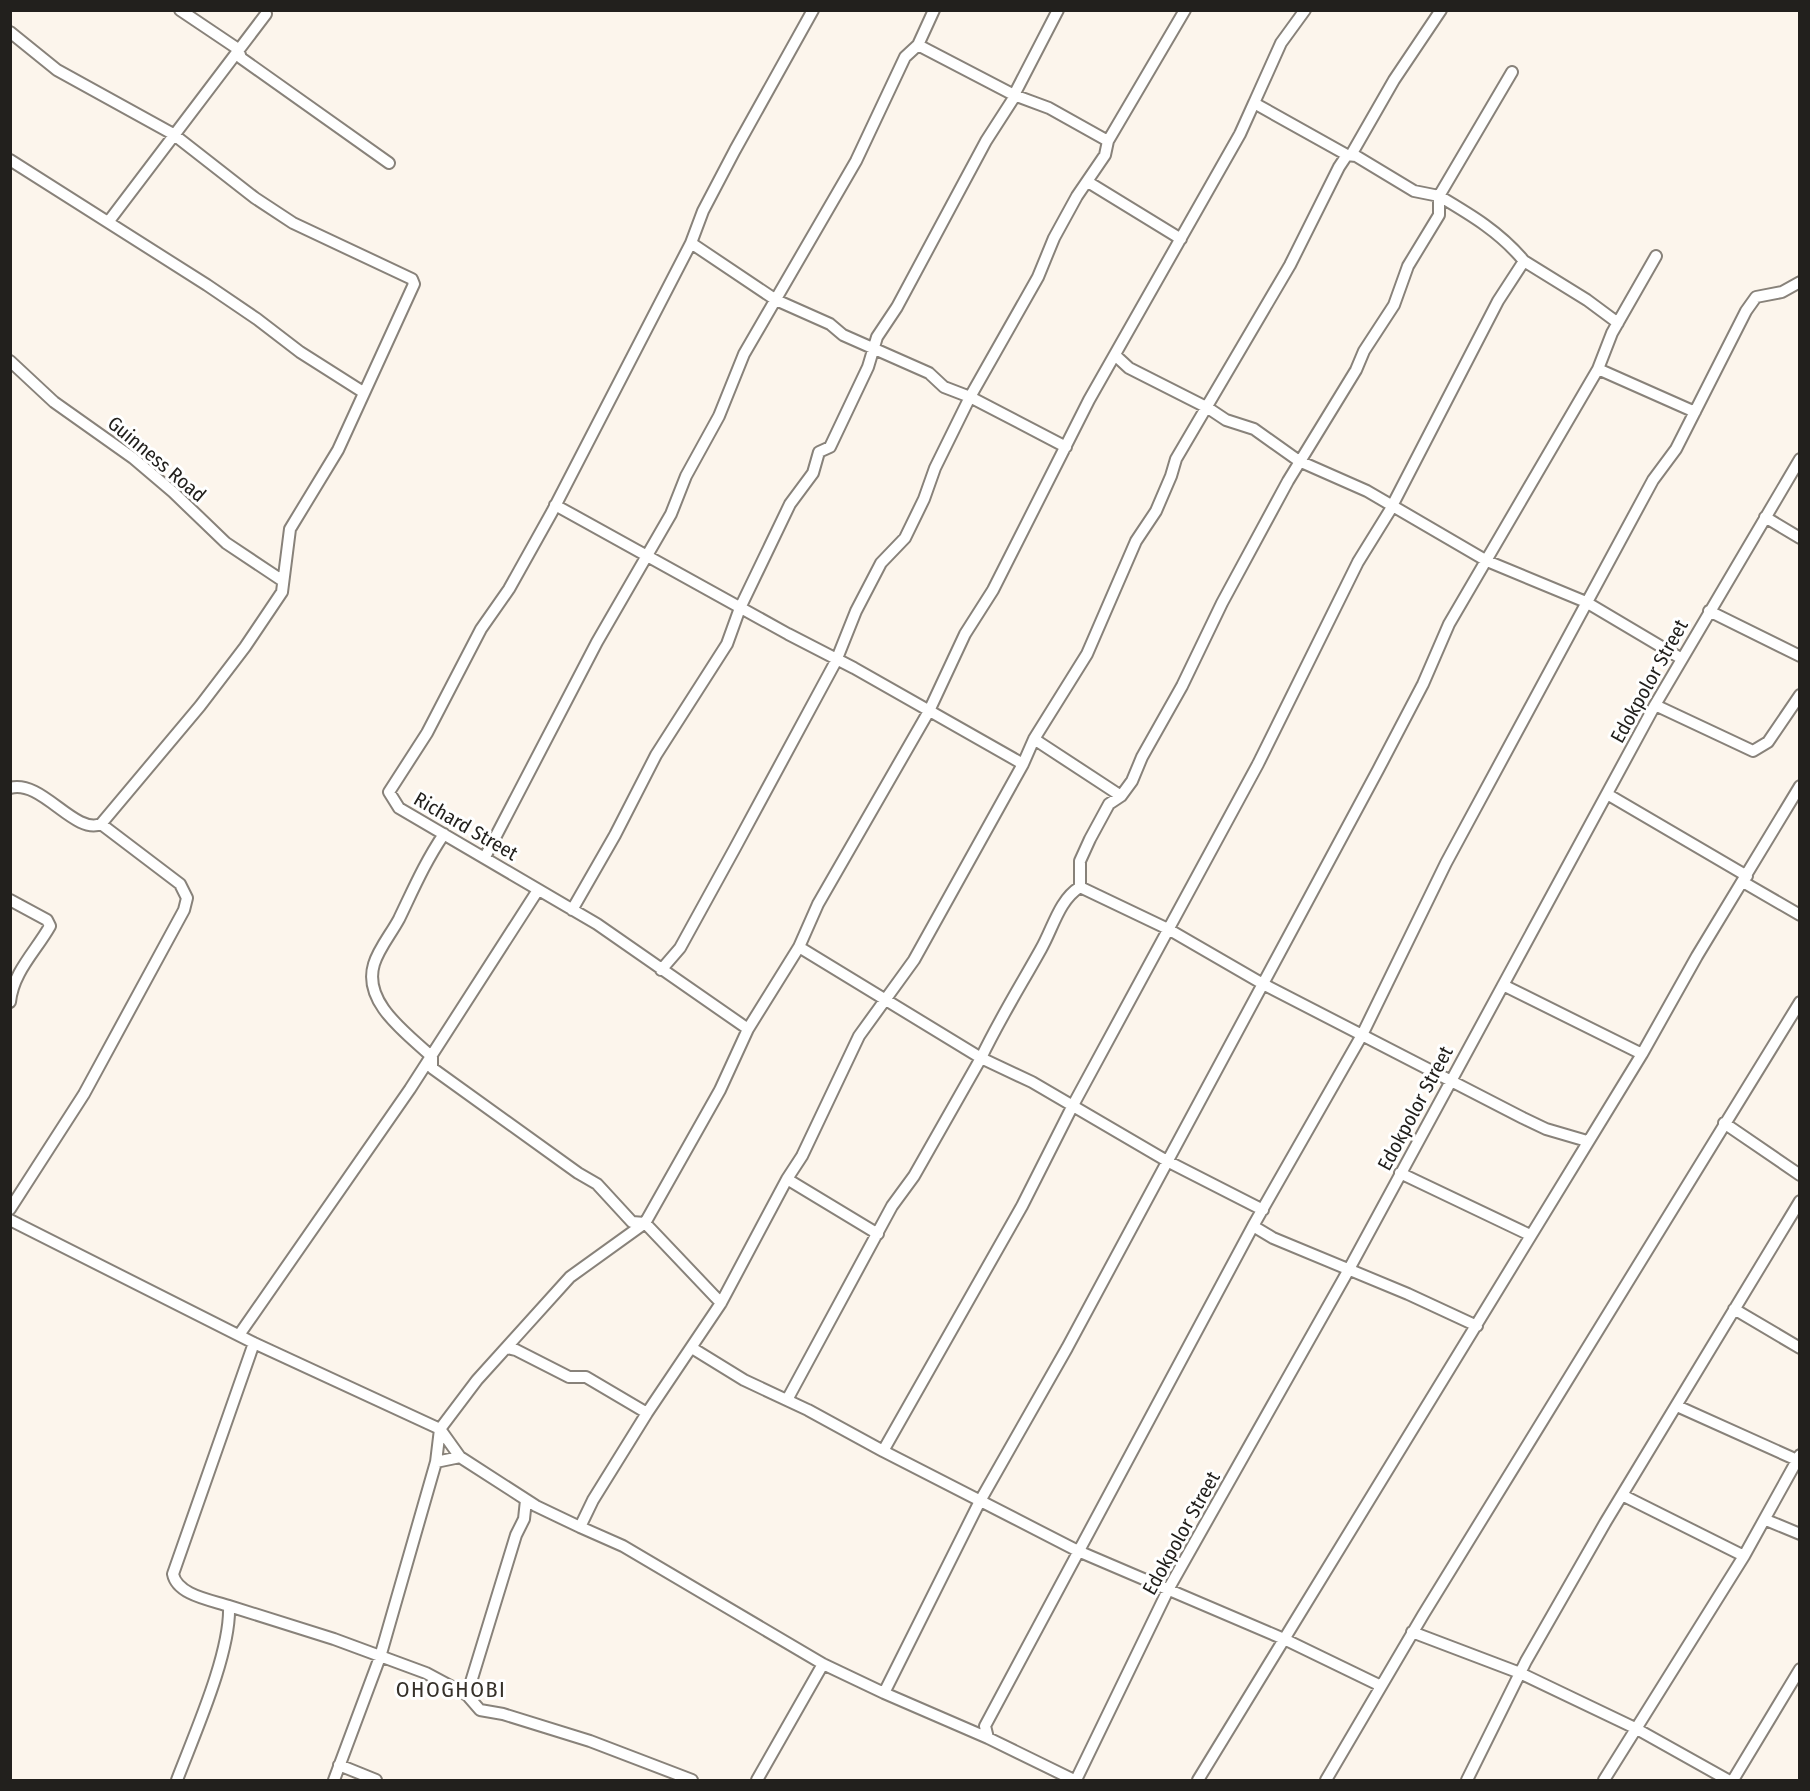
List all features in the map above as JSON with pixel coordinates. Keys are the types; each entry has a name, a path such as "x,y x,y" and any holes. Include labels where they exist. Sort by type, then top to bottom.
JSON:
{"street":[{"path":"180,10 238,49 241,58 287,93 389,163"},
{"path":"813,10 703,211 692,243 555,505 836,661 854,668 1023,764"},
{"path":"485,857 597,642 648,556 719,416 744,354 856,161 905,57 918,45 934,10"},
{"path":"572,910 620,826 656,755 728,644 740,608 790,504 813,472 819,452 830,447 868,367 873,348 986,141 1014,95 1058,10"},
{"path":"661,970 680,948 836,661 856,611 881,563 905,538 924,499 935,468 1038,277 1054,238 1077,196 1105,155 1108,141 1185,10"},
{"path":"334,1780 380,1657 436,1462 440,1430 477,1380 570,1277 645,1223 720,1090 748,1029 799,947 818,904 929,711 965,634 993,591 1089,400 1181,240 1254,103 1272,60 1305,10"},
{"path":"580,1527 593,1500 647,1413 721,1303 787,1179 802,1156 859,1036 886,1002 914,960 1023,764 1034,739 1088,654 1136,541 1156,511 1172,476 1176,459 1290,265 1323,195 1394,80 1442,10"},
{"path":"109,221 266,14"},
{"path":"10,32 57,70 173,134 247,192 293,223 412,279 413,290 363,392 338,450 290,529 282,592 245,647 133,788 101,824"},
{"path":"918,45 1014,95 1049,108 1108,141"},
{"path":"1080,887 1080,861 1109,804 1121,796 1132,781 1142,757 1182,686 1222,603 1299,461 1394,305 1408,266 1439,215 1439,196 1512,72"},
{"path":"1254,103 1414,191 1439,196 1480,220 1504,239 1524,261 1587,300 1618,323"},
{"path":"10,160 109,221 257,319 300,352 363,392"},
{"path":"1088,182 1181,240"},
{"path":"692,243 776,300 830,324 843,335 929,373 944,387 971,398 1066,447"},
{"path":"884,1693 980,1501 1067,1348 1423,684 1449,624 1598,369 1618,323 1656,256"},
{"path":"883,1451 1022,1206 1072,1107 1258,764 1358,562 1392,506 1498,301 1524,261"},
{"path":"988,1738 985,1726 1253,1226 1362,1035 1446,863 1653,480 1676,449 1746,311 1756,297 1782,292 1800,282"},
{"path":"1116,356 1128,368 1208,408 1226,420 1254,429 1299,461 1367,491 1487,561 1586,602 1682,659"},
{"name":"Guinness Road","path":"10,361 54,402 133,458 226,543 283,581"},
{"path":"1598,369 1695,412"},
{"name":"Edokpolor Street","path":"1075,1780 1169,1588 1348,1271 1655,705 1800,459"},
{"name":"Richard Street","path":"555,505 508,589 481,629 427,733 390,787 389,792 399,808 597,924 748,1029"},
{"path":"1765,517 1800,538"},
{"path":"1709,611 1800,656"},
{"path":"1655,705 1753,752 1768,742 1800,695"},
{"path":"1034,739 1121,796"},
{"path":"10,788 25,786 87,825 101,824 180,884 187,898 184,910 84,1094 10,1209"},
{"path":"1198,1780 1642,1054 1800,786"},
{"path":"1607,794 1800,915"},
{"path":"444,834 420,871 399,920 374,964 372,976 380,1003 393,1020 432,1057 432,1068 597,1184 632,1222 645,1223 721,1303"},
{"path":"1080,887 1168,929 1263,984 1546,1129 1587,1141"},
{"path":"787,1400 892,1206 914,1176 981,1058 1007,1003 1041,948 1071,892 1080,887"},
{"path":"239,1335 432,1057 538,890"},
{"path":"10,900 47,920 50,926 19,972 10,1002"},
{"path":"799,947 981,1058 1032,1082 1167,1161 1263,1209"},
{"path":"1503,984 1642,1054"},
{"path":"1326,1780 1412,1632 1800,1002"},
{"path":"1724,1123 1800,1175"},
{"path":"1400,1173 1530,1235"},
{"path":"787,1179 878,1234"},
{"path":"1467,1780 1520,1673 1622,1495 1800,1201"},
{"path":"10,1220 254,1343 440,1430 460,1457 526,1500 623,1546 822,1664 988,1738 1075,1780"},
{"path":"1788,1220 1800,1226"},
{"path":"1253,1226 1348,1271 1408,1294 1477,1326"},
{"path":"1734,1309 1800,1348"},
{"path":"254,1343 172,1574 180,1586 190,1593 334,1639 426,1673 466,1695 480,1710 504,1714 590,1741 692,1780"},
{"path":"507,1348 516,1350 569,1377 586,1377 647,1413"},
{"path":"692,1348 744,1380 1078,1551 1284,1639 1381,1686"},
{"path":"1604,1780 1766,1520 1798,1457 1677,1406"},
{"path":"436,1462 460,1457"},
{"path":"1622,1495 1744,1556"},
{"path":"466,1695 486,1641 516,1535 524,1519 526,1500"},
{"path":"1766,1520 1800,1534"},
{"path":"177,1780 214,1678 230,1624 229,1606"},
{"path":"1412,1632 1520,1673 1635,1728 1728,1780"},
{"path":"757,1780 822,1664"},
{"path":"1732,1780 1800,1670"},
{"path":"339,1765 376,1780"}],"district":[{"name":"OHOGHOBI","path":"451,1689"}]}
